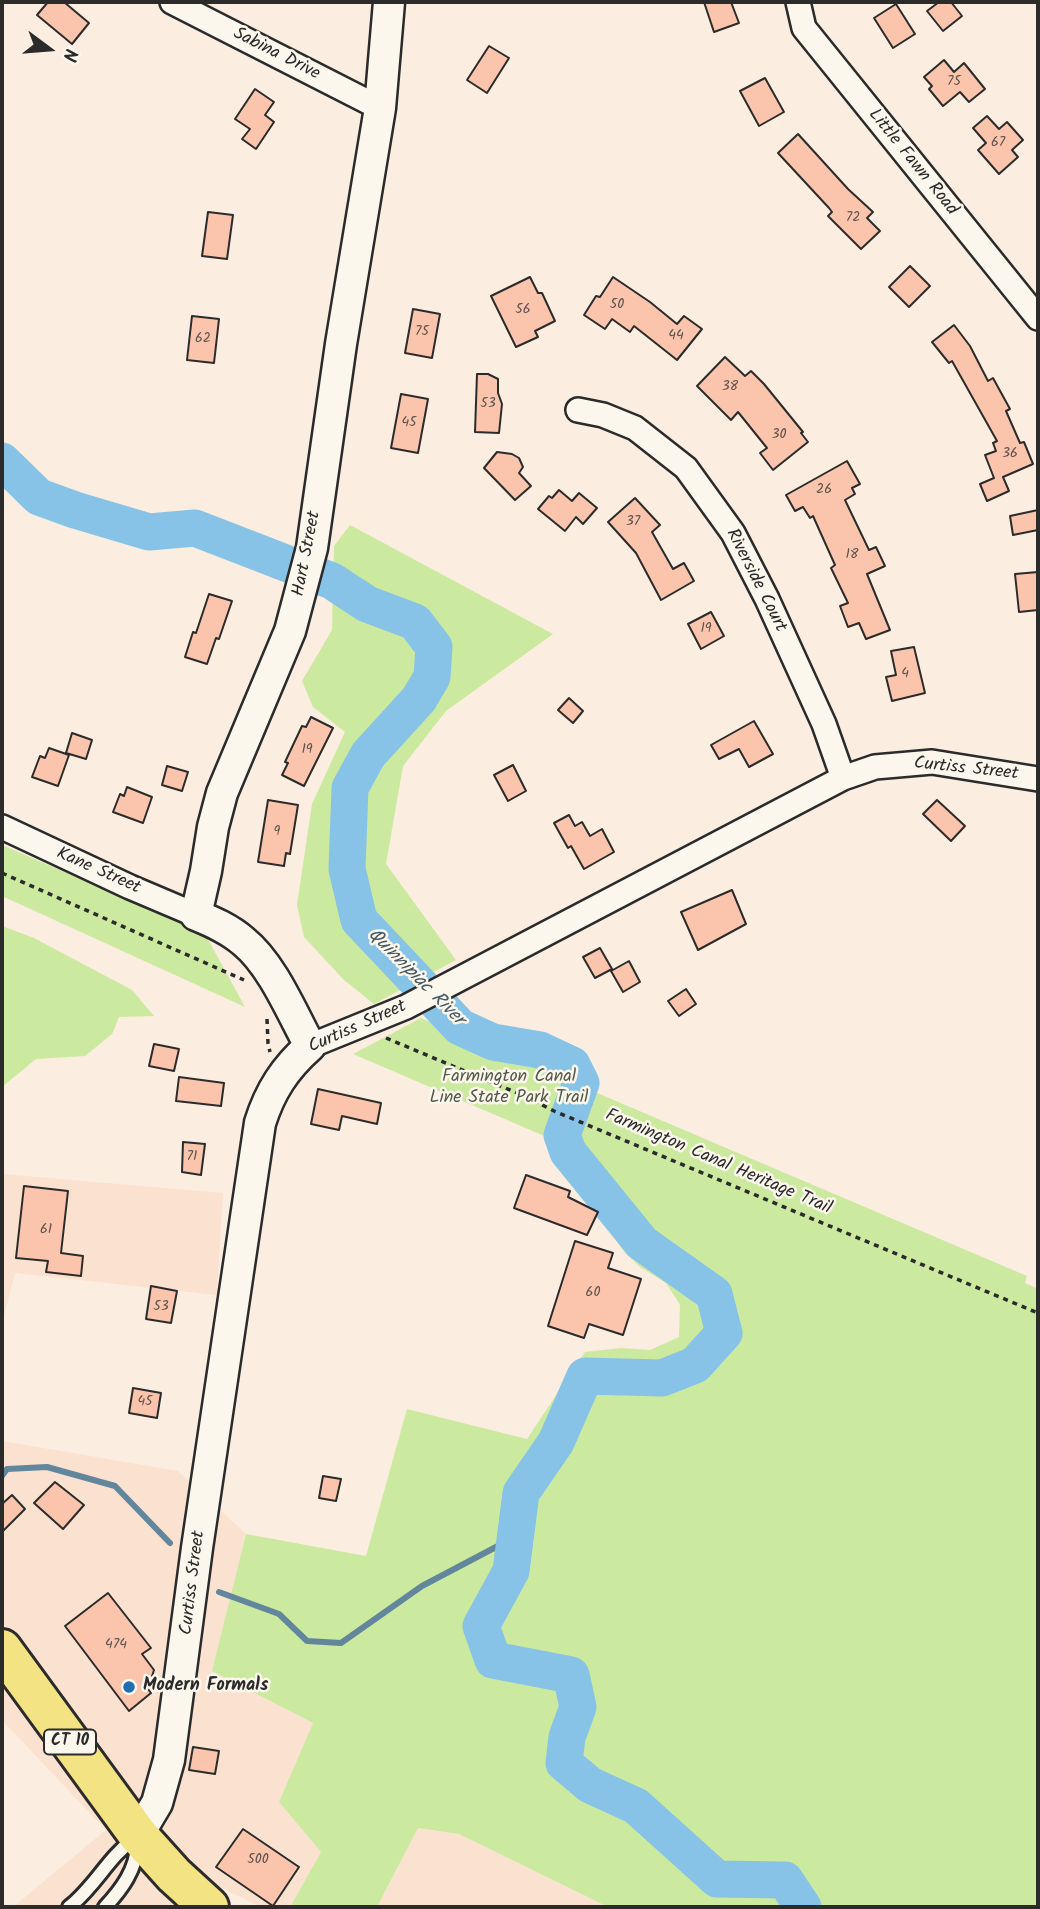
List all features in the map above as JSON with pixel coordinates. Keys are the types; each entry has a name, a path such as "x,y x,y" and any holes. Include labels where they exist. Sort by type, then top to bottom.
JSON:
{"highway":[{"name":"CT 10","path":"2,1649 138,1835 174,1875 209,1907"}],"street":[{"name":"Sabina Drive","path":"172,2 380,108"},
{"name":"Hart Street","path":"196,915 222,793 290,631 312,548 341,344 380,108 389,2"},
{"name":"Little Fawn Road","path":"798,2 804,28 1038,318"},
{"name":"Riverside Court","path":"578,410 603,415 635,428 686,468 733,533 767,599 824,724 843,778"},
{"name":"Curtiss Street","path":"138,1835 157,1803 169,1760 260,1124 272,1090 297,1058 310,1046 406,1007 843,778 875,767 932,762 1038,779"},
{"name":"Kane Street","path":"2,827 196,915"},
{"path":"196,915 222,926 246,942 279,988 310,1046"}],"lane":[{"path":"69,1907 87,1891 116,1852 138,1835"},
{"path":"105,1907 133,1868 138,1835"}],"path":[{"path":"2,873 249,982"},
{"path":"266,1011 270,1051"},
{"name":"Farmington Canal Heritage Trail","path":"387,1037 554,1111 1038,1313"}],"shaded area":[{"path":"2,1174 223,1193 217,1295 15,1273 2,1324"},
{"path":"2,1441 178,1471 246,1534 212,1671 313,1723 279,1802 321,1852 290,1907 260,1907 110,1832 195,1907 13,1907 106,1830 2,1720"},
{"path":"418,1828 459,1834 608,1907 377,1907"}],"green space":[{"path":"350,525 553,634 446,711 403,766 386,864 456,960 374,1004 344,980 304,937 297,905 312,804 345,732 313,707 302,681 332,630 334,546"},
{"path":"2,845 204,932 245,1007 2,896"},
{"path":"2,926 34,938 132,990 154,1016 119,1017 112,1034 85,1056 36,1059 2,1087"},
{"name":"Farmington Canal Line State Park Trail","path":"421,1018 1027,1276 1025,1283 1038,1289 1038,1907 608,1907 459,1834 418,1828 377,1907 290,1907 321,1852 279,1802 313,1723 212,1671 246,1534 366,1556 407,1409 527,1439 585,1352 621,1348 650,1350 679,1337 680,1305 666,1283 640,1267 625,1253 581,1191 591,1156 353,1054"}],"building":[{"path":"48,2 64,2 89,23 72,44 37,15"},
{"path":"704,2 731,2 739,23 714,32"},
{"path":"939,2 951,2 962,16 943,31 927,11"},
{"path":"896,4 915,34 893,48 874,18"},
{"path":"489,46 509,58 487,93 467,80"},
{"path":"944,60 954,72 964,63 985,89 969,102 960,92 943,106 929,89 932,86 924,77"},
{"path":"765,78 784,112 759,126 740,91"},
{"path":"255,89 274,102 265,115 274,122 256,149 242,139 250,129 235,119"},
{"path":"987,116 999,129 1007,122 1023,140 1012,150 1018,157 999,174 978,150 986,143 973,128"},
{"path":"798,134 873,212 867,218 880,231 861,249 828,216 832,212 829,208 778,153"},
{"path":"208,212 233,215 227,259 202,256"},
{"path":"910,266 930,286 909,307 889,287"},
{"path":"530,277 538,293 542,293 555,321 535,331 538,337 516,347 491,296"},
{"path":"613,277 677,324 684,316 702,329 677,360 634,326 630,332 612,319 605,329 584,315"},
{"path":"413,309 440,314 432,358 405,353"},
{"path":"192,316 219,319 214,363 187,360"},
{"path":"954,325 970,346 988,381 993,378 1010,409 1006,411 1020,443 1024,442 1033,464 1003,477 1009,491 987,501 980,484 994,478 985,455 996,451 993,443 997,441 952,361 949,363 932,342"},
{"path":"725,357 745,376 751,371 764,384 808,442 773,470 760,453 767,448 738,412 731,420 697,386"},
{"path":"477,374 488,374 498,379 498,393 502,404 499,433 475,432"},
{"path":"401,394 428,399 418,453 391,448"},
{"path":"497,452 519,458 523,467 519,473 531,486 515,500 484,468"},
{"path":"847,461 860,484 852,488 855,494 845,500 869,550 876,547 885,566 867,574 890,630 866,639 859,623 848,627 840,606 848,603 831,568 835,565 813,516 810,518 803,507 795,511 786,495"},
{"path":"559,490 572,501 579,493 597,508 583,524 576,517 565,531 538,509 549,496 552,498"},
{"path":"635,498 660,525 652,532 673,569 684,563 694,581 661,600 636,553 608,522"},
{"path":"1038,510 1038,530 1013,535 1010,516"},
{"path":"1038,572 1038,610 1019,612 1015,574"},
{"path":"209,594 232,601 207,664 185,657"},
{"path":"711,612 724,636 701,649 688,624"},
{"path":"914,647 925,693 892,701 886,677 896,675 891,651"},
{"path":"569,698 583,711 573,723 558,710"},
{"path":"311,717 333,728 304,786 282,775 288,763 285,762 302,726 306,727"},
{"path":"754,721 773,754 749,767 739,749 719,759 711,745"},
{"path":"72,733 92,740 86,759 66,753"},
{"path":"49,748 69,755 58,786 32,777 40,756 45,758"},
{"path":"513,765 526,791 508,801 494,775"},
{"path":"167,766 188,772 182,791 162,785"},
{"path":"127,787 152,797 143,823 113,812 120,794 124,796"},
{"path":"268,800 298,805 290,854 286,853 284,866 258,862"},
{"path":"937,800 965,826 951,841 923,814"},
{"path":"569,815 575,826 582,822 590,836 602,829 614,852 584,869 554,823"},
{"path":"732,890 746,924 698,950 681,912"},
{"path":"600,948 612,969 595,978 583,957"},
{"path":"629,961 640,982 623,992 611,971"},
{"path":"686,989 696,1004 679,1016 668,1001"},
{"path":"154,1044 179,1049 174,1071 149,1066"},
{"path":"179,1077 224,1083 221,1106 176,1101"},
{"path":"318,1089 381,1103 377,1124 342,1116 339,1130 311,1124"},
{"path":"183,1142 205,1144 201,1175 182,1172"},
{"path":"526,1175 570,1191 568,1197 598,1212 587,1235 514,1208"},
{"path":"24,1186 68,1191 61,1253 83,1256 81,1276 46,1272 48,1261 16,1258"},
{"path":"575,1241 613,1253 608,1268 641,1279 623,1335 589,1324 584,1338 548,1326"},
{"path":"151,1286 177,1291 171,1323 146,1319"},
{"path":"133,1388 161,1393 157,1418 129,1413"},
{"path":"323,1476 341,1479 336,1501 319,1498"},
{"path":"55,1482 84,1505 63,1529 34,1503"},
{"path":"12,1495 25,1509 2,1532 2,1504"},
{"path":"108,1593 151,1648 142,1654 154,1670 148,1689 151,1693 129,1711 65,1626"},
{"path":"193,1747 219,1751 215,1774 189,1770"},
{"path":"243,1829 299,1867 273,1906 216,1867"}],"waterway":[{"name":"Quinnipiac River","path":"2,461 39,497 149,532 195,528 332,581 367,604 415,622 434,647 432,677 419,699 368,755 350,788 347,869 359,920 460,1027 493,1042 540,1050 572,1065 581,1083 562,1135 568,1152 642,1243 714,1294 724,1333 695,1365 662,1378 585,1376 556,1442 521,1493 511,1571 481,1626 493,1660 571,1675 578,1707 567,1737 564,1763 590,1785 636,1806 717,1879 785,1880 803,1907"},
{"path":"2,1476 7,1469 47,1467 115,1486 170,1543"},
{"path":"219,1592 279,1614 307,1641 341,1643 422,1586 515,1537"}],"place":[{"name":"Modern Formals","path":"129,1687"}]}
